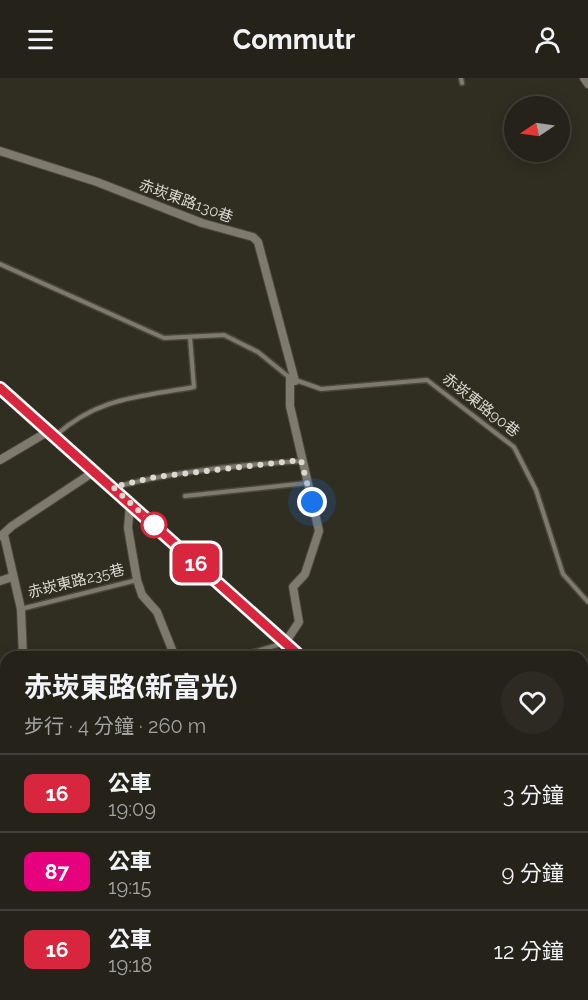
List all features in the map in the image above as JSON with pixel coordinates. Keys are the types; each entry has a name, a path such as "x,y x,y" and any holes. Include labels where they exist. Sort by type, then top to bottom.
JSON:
{"main road":[{"path":"0,388 294,651"}],"street":[{"path":"584,78 588,84"},
{"name":"赤崁東路130巷","path":"0,151 96,182 202,223 256,239 292,380 290,406 319,531 305,574 293,587 299,622 285,643"},
{"path":"0,460 52,433"},
{"path":"23,651 21,609 2,536 12,526 95,471"},
{"name":"赤崁東路235巷","path":"130,504 128,528 137,580 142,595 157,612 173,651"},
{"path":"0,581 12,577"}],"lane":[{"path":"0,264 164,338 224,335 258,352 292,380"},
{"path":"52,433 99,405 194,387 190,337"},
{"name":"赤崁東路90巷","path":"292,380 321,389 427,380 450,396 514,447 536,490 563,574 588,603"},
{"path":"113,487 165,475 301,460"},
{"path":"185,496 307,483"},
{"name":"赤崁東路235巷","path":"21,609 137,580"},
{"path":"257,651 285,643"}],"bus line":[{"name":"16","path":"0,388 294,651"}],"route":[{"path":"154,525 113,487 155,477 301,460 312,502"}]}
